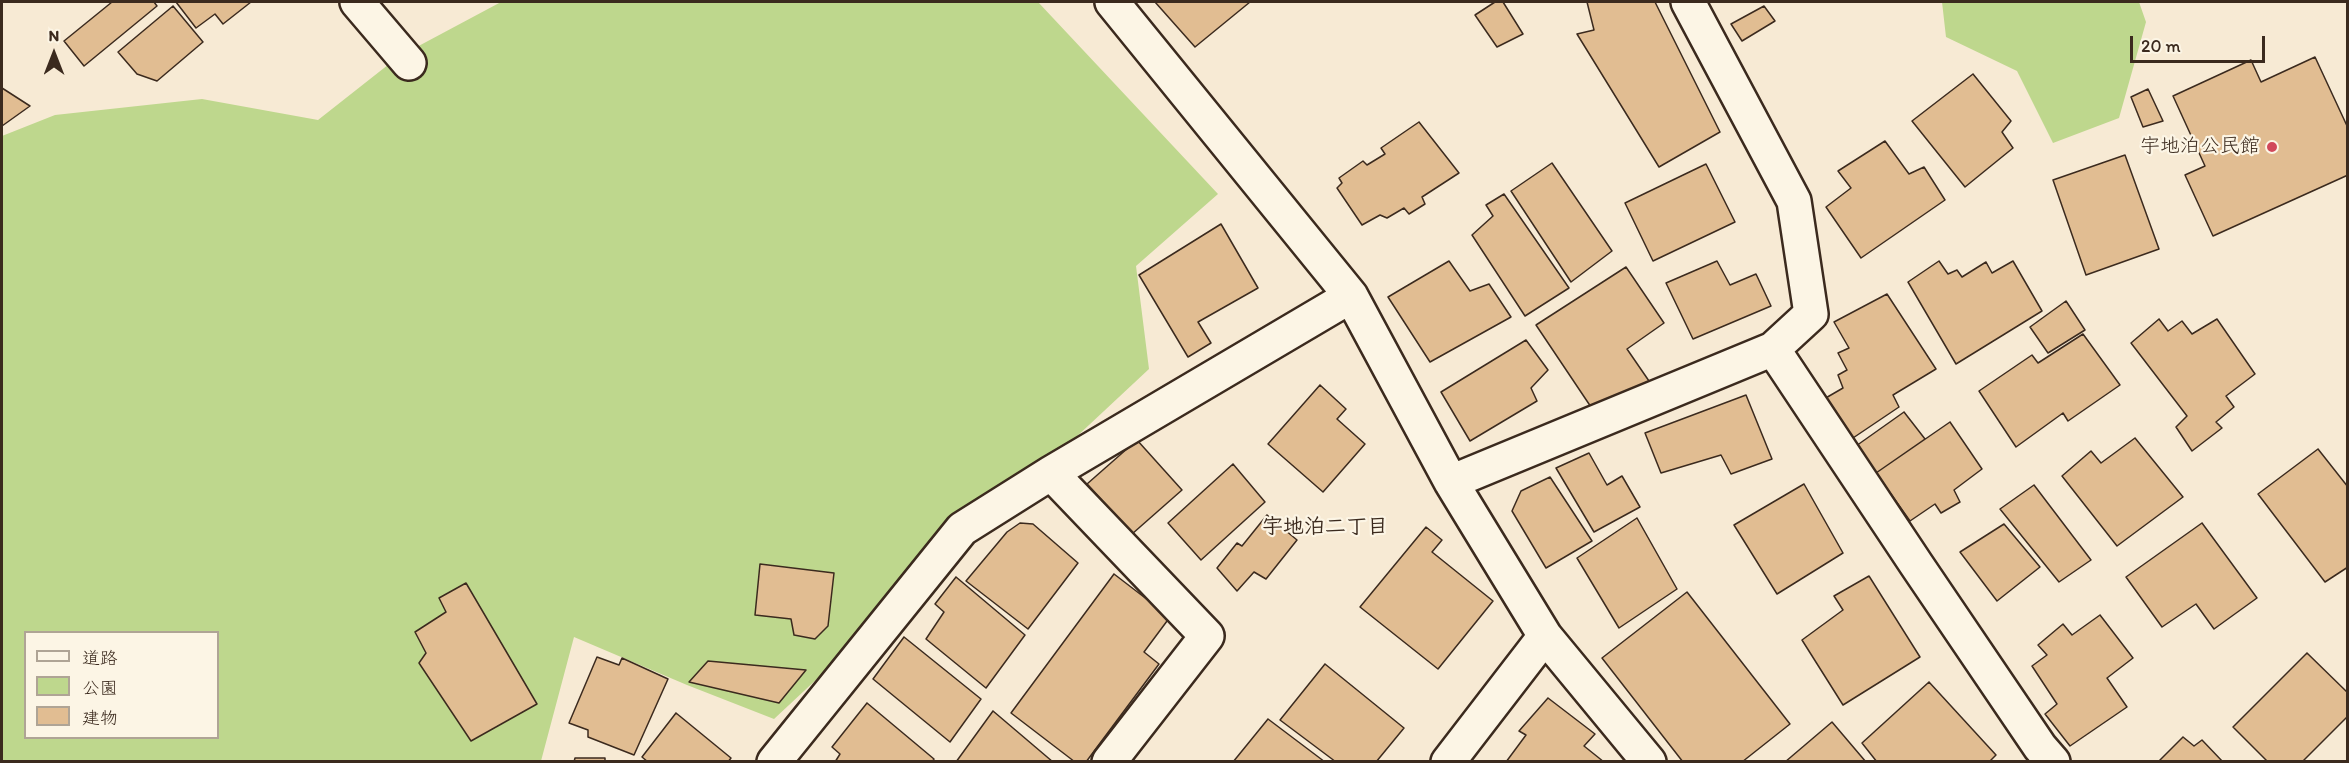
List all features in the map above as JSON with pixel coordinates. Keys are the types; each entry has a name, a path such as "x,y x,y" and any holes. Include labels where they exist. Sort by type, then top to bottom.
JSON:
{"street":[{"path":"357,2 409,63"},
{"path":"1112,2 1351,296 1451,482 1545,636 1649,762"},
{"path":"1451,482 1773,349 1811,314 1794,201 1688,2"},
{"path":"774,762 962,529 1051,473 1351,296"},
{"path":"1773,349 2040,747 2053,762"},
{"path":"1051,473 1207,636 1109,762"},
{"path":"1448,762 1545,636"}],"green space":[{"path":"501,2 1038,2 1218,194 1136,266 1149,369 774,719 574,637 541,761 2,762 2,136 55,115 202,99 318,120 398,57"},
{"path":"1942,2 2139,2 2146,22 2119,118 2053,143 2017,71 1946,37"}],"building":[{"path":"112,2 154,2 157,6 84,66 64,41"},
{"path":"176,2 251,2 223,24 215,14 196,28"},
{"path":"1155,2 1250,2 1195,47"},
{"path":"1495,2 1503,2 1523,34 1497,47 1475,15"},
{"path":"1587,2 1655,2 1720,132 1659,167 1577,34 1594,30"},
{"path":"173,6 203,42 157,81 137,74 118,52"},
{"path":"1764,6 1775,21 1742,41 1731,24"},
{"name":"宇地泊公民館","path":"2315,57 2348,128 2348,175 2213,236 2185,175 2205,166 2173,96 2251,60 2261,82"},
{"path":"1973,74 2011,121 2002,132 2013,148 1965,187 1912,121"},
{"path":"2,88 30,106 2,126"},
{"path":"2148,89 2163,121 2143,127 2131,97"},
{"path":"1419,122 1459,173 1422,197 1425,204 1409,214 1404,208 1387,218 1380,215 1362,225 1337,188 1342,183 1339,178 1363,161 1367,165 1385,154 1381,148"},
{"path":"1885,141 1909,174 1924,167 1945,200 1861,258 1826,207 1851,188 1838,171"},
{"path":"2125,155 2159,249 2086,275 2053,180"},
{"path":"1552,163 1612,251 1571,282 1511,191"},
{"path":"1706,164 1735,222 1653,261 1625,203"},
{"path":"1504,194 1569,288 1525,316 1472,235 1493,216 1486,205"},
{"path":"1221,224 1258,288 1198,322 1211,343 1188,357 1139,275"},
{"path":"1449,261 1470,291 1489,284 1511,317 1430,362 1388,297"},
{"path":"1717,261 1730,285 1756,274 1771,306 1693,339 1666,283"},
{"path":"1939,261 1948,274 1957,270 1962,277 1986,262 1992,273 2013,261 2042,311 1956,364 1908,282"},
{"path":"1626,267 1664,323 1627,349 1649,381 1593,410 1536,325"},
{"path":"1887,294 1936,369 1893,395 1899,407 1850,440 1824,399 1843,388 1838,375 1847,370 1838,353 1849,348 1834,322"},
{"path":"2066,301 2085,330 2048,353 2030,327"},
{"path":"2159,319 2168,331 2182,321 2192,334 2217,319 2255,374 2226,396 2234,407 2216,422 2222,428 2192,451 2176,427 2187,416 2131,343"},
{"path":"2083,334 2120,385 2068,421 2063,413 2016,447 1979,391 2032,355 2038,363"},
{"path":"1526,340 1548,370 1531,388 1537,401 1470,441 1441,392"},
{"path":"1320,385 1346,409 1337,419 1365,444 1323,492 1268,444"},
{"path":"1746,395 1772,459 1731,474 1721,455 1661,473 1645,433"},
{"path":"1904,412 1925,439 1876,473 1856,446"},
{"path":"1950,422 1982,469 1954,490 1960,502 1941,513 1935,504 1910,521 1876,473"},
{"path":"2135,438 2183,497 2117,546 2062,476 2091,451 2101,463"},
{"path":"1137,440 1182,490 1132,534 1087,484"},
{"path":"2318,449 2348,487 2348,567 2325,582 2258,494"},
{"path":"1589,453 1607,485 1622,476 1640,507 1594,532 1556,468"},
{"path":"1233,464 1265,502 1201,560 1168,523"},
{"path":"1550,477 1592,541 1546,568 1512,511 1521,491"},
{"path":"1804,484 1843,553 1777,594 1734,525"},
{"path":"2034,485 2091,560 2059,582 2000,509"},
{"path":"1267,515 1297,540 1266,579 1254,572 1237,591 1217,568 1237,543 1242,546"},
{"path":"1637,518 1677,589 1619,628 1577,558"},
{"path":"1020,523 1033,524 1078,563 1028,629 966,581 1007,532"},
{"path":"2202,523 2257,598 2214,629 2196,604 2162,627 2126,577"},
{"path":"2004,524 2040,567 1997,601 1960,552"},
{"path":"1426,527 1442,540 1432,552 1493,601 1438,669 1360,607"},
{"path":"760,564 834,573 828,626 815,639 794,635 791,619 755,615"},
{"path":"1114,574 1170,617 1144,652 1159,664 1086,762 1075,762 1011,713"},
{"path":"1869,576 1920,657 1843,705 1802,640 1843,610 1834,596"},
{"path":"956,577 1025,635 986,688 926,639 944,612 935,604"},
{"path":"466,583 537,704 471,741 419,663 426,653 415,632 446,612 439,598"},
{"path":"1687,592 1790,724 1742,762 1683,762 1602,658"},
{"path":"2100,615 2133,658 2107,678 2127,707 2070,746 2045,714 2057,704 2032,666 2047,655 2038,645 2063,624 2072,635"},
{"path":"904,637 981,699 950,742 873,679"},
{"path":"2307,653 2348,693 2348,716 2302,762 2268,762 2233,727"},
{"path":"597,657 619,665 622,658 668,679 634,755 588,737 588,730 569,723"},
{"path":"708,661 806,670 779,703 689,682"},
{"path":"1325,664 1404,728 1376,762 1336,762 1280,720"},
{"path":"1929,682 1996,755 1989,762 1877,762 1862,743"},
{"path":"1548,698 1595,734 1584,746 1604,762 1506,762 1526,735 1519,731"},
{"path":"867,703 934,759 932,762 835,762 840,754 832,747"},
{"path":"993,711 1053,762 956,762"},
{"path":"676,713 731,758 728,762 648,762 642,757"},
{"path":"1268,719 1325,762 1233,762"},
{"path":"1832,722 1866,762 1785,762"},
{"path":"2183,737 2194,746 2202,740 2223,762 2158,762"},
{"path":"575,758 605,758 605,762 574,762"}],"place":[{"name":"宇地泊公民館","path":"2272,147"}],"district":[{"name":"宇地泊二丁目","path":"1325,528"}]}
